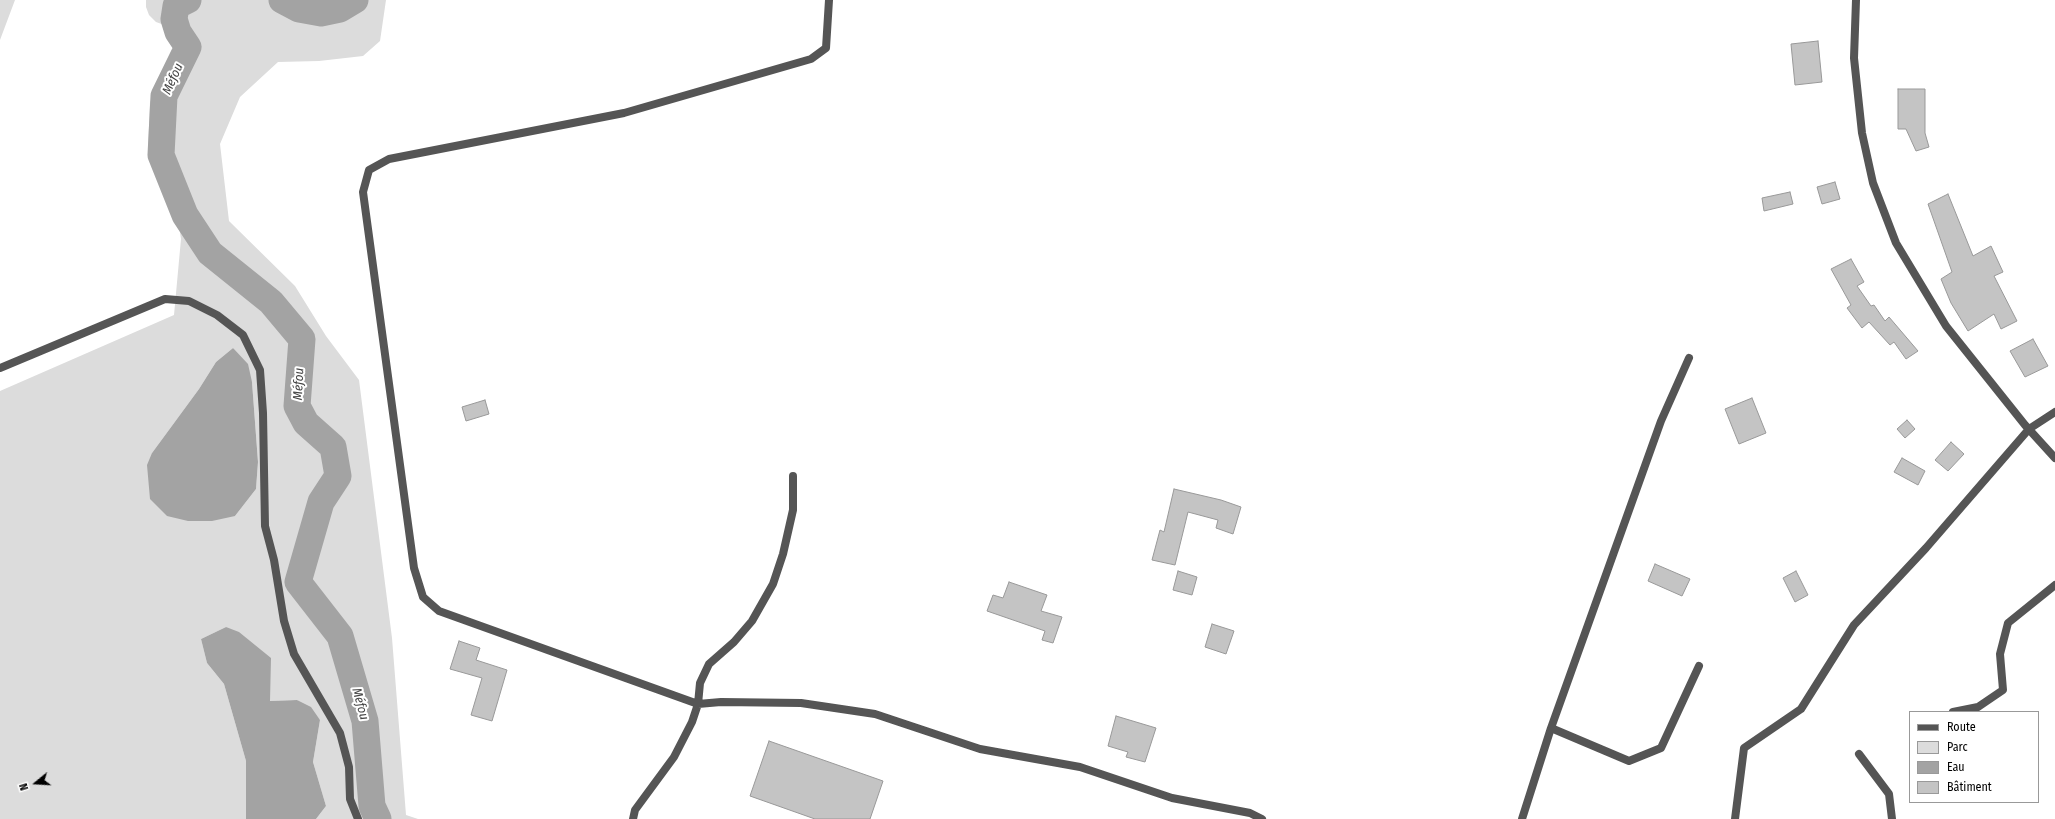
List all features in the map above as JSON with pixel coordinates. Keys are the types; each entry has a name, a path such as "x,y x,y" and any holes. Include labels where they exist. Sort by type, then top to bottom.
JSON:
{"street":[{"path":"829,0 826,48 811,58 624,113 389,159 369,170 363,192 414,568 423,597 439,611 698,704 721,702 800,703 875,714 980,749 1080,767 1172,798 1250,813 1262,819"},
{"path":"1856,0 1854,58 1863,139 1873,183 1896,243 1946,326 2028,428 2055,458"},
{"path":"0,368 165,300 189,301 217,315 243,335 260,370 265,476 265,526 274,560 284,621 294,654 340,733 349,767 350,799 358,819"},
{"path":"1522,819 1551,728 1661,421 1689,358"},
{"path":"1734,819 1744,748 1801,709 1854,625 1926,548 2028,428 2055,412"},
{"path":"633,819 635,810 674,757 692,722 698,704 700,683 709,664 734,642 752,621 772,584 783,554 793,510 793,476"},
{"path":"1958,711 1978,707 2003,690 2000,654 2008,623 2055,585"},
{"path":"1551,728 1629,761 1661,748 1699,666"},
{"path":"1860,754 1889,794 1892,819"}],"green space":[{"path":"0,0 15,0 0,40"},
{"path":"146,0 386,0 380,41 363,56 319,61 278,62 240,97 220,144 229,221 295,286 326,336 359,380 392,638 406,815 418,819 316,819 326,806 313,762 320,720 297,700 270,701 226,627 201,639 207,663 224,684 246,761 246,819 0,819 0,391 174,315 181,239 178,220 148,150 150,102 177,56 179,42 167,26 156,22 149,15 146,7","holes":["233,348 252,382 258,462 256,489 235,516 152,453 199,389 216,362"]}],"water":[{"path":"233,348 248,364 252,382 258,462 256,489 235,516 212,521 188,521 167,516 150,499 147,465 152,453 199,389 216,362"},
{"path":"226,627 239,632 271,658 270,701 297,700 311,707 320,720 313,762 326,806 316,819 246,819 246,761 224,684 207,663 201,639"}],"building":[{"path":"1818,41 1822,82 1795,85 1791,44"},
{"path":"1898,89 1925,89 1925,133 1929,147 1916,151 1906,129 1898,129"},
{"path":"1835,182 1840,199 1822,204 1817,187"},
{"path":"1790,192 1793,204 1764,211 1762,198"},
{"path":"1948,194 1973,256 1991,246 2003,272 1994,276 2017,321 2001,329 1994,314 1968,331 1951,303 1941,279 1952,272 1928,204"},
{"path":"1851,259 1864,282 1857,286 1871,306 1874,305 1885,321 1889,317 1918,351 1906,359 1894,342 1890,345 1869,322 1862,328 1847,308 1851,305 1831,269"},
{"path":"2033,339 2048,366 2025,377 2010,351"},
{"path":"1752,398 1766,433 1739,444 1725,409"},
{"path":"485,400 489,414 466,421 462,407"},
{"path":"1907,420 1915,429 1905,438 1897,429"},
{"path":"1951,442 1964,454 1948,471 1935,460"},
{"path":"1902,458 1925,471 1918,485 1894,472"},
{"path":"1174,489 1221,500 1241,507 1233,534 1216,528 1218,520 1188,512 1175,565 1152,560 1160,530 1164,532"},
{"path":"1655,564 1690,579 1682,596 1648,581"},
{"path":"1178,571 1197,577 1192,595 1173,590"},
{"path":"1796,571 1808,595 1795,602 1783,578"},
{"path":"1009,582 1047,595 1041,611 1062,617 1053,643 1042,640 1045,631 987,611 993,595 1003,598"},
{"path":"1212,624 1234,631 1226,654 1205,647"},
{"path":"459,641 480,648 476,660 507,670 492,721 471,715 482,678 450,669"},
{"path":"1116,716 1156,728 1145,762 1126,757 1128,752 1108,746"},
{"path":"769,741 883,781 870,819 815,819 750,796"}],"waterway":[{"name":"Méfou","path":"188,0 176,6 174,19 178,32 188,47 164,96 161,155 185,215 210,253 271,302 302,339 297,406 306,423 333,447 338,476 321,502 298,582 340,636 365,721 372,806 378,819"},
{"name":"Méfou","path":"282,0 299,9 321,13 340,9 355,0"}]}
